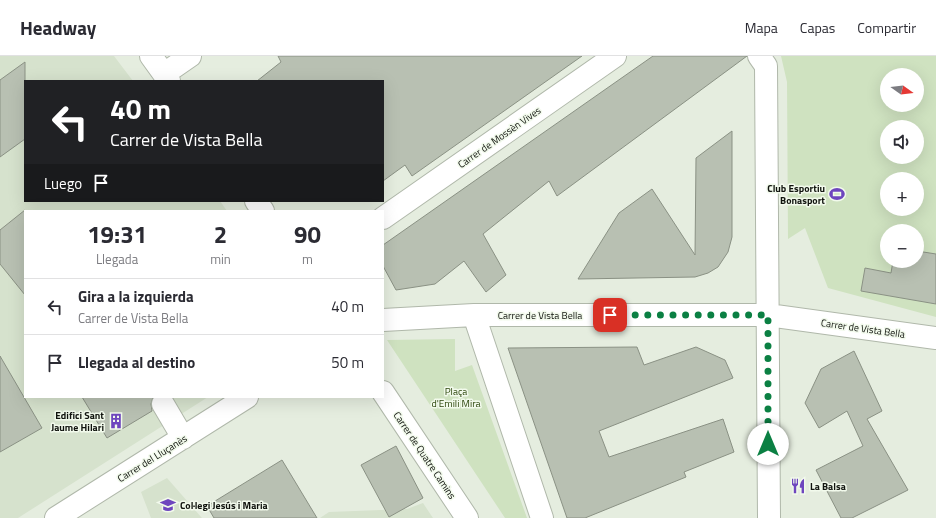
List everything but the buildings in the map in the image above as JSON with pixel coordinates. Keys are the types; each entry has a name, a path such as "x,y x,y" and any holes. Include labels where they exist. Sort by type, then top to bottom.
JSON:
{"street":[{"path":"151,56 166,77 190,56"},
{"name":"Carrer de Mossèn Vives","path":"384,217 615,56"},
{"path":"759,56 766,66 769,518"},
{"path":"257,202 263,210"},
{"name":"Carrer de Vista Bella","path":"384,320 474,316 768,315 936,338"},
{"path":"474,316 542,518"},
{"name":"Carrer de Quatre Camins","path":"384,393 468,518"},
{"name":"Carrer del Lluçanès","path":"56,518 245,398"},
{"path":"163,404 183,438"}],"shaded area":[{"path":"0,56 114,56 132,80 24,80 24,202 221,202 226,210 24,210 24,398 206,398 18,518 0,518"},
{"name":"Col·legi Jesús i Maria","path":"167,478 202,518 151,518 141,492"},
{"path":"423,503 433,518 320,518 329,512 407,509"}],"green space":[{"name":"Club Esportiu Bonasport","path":"781,56 936,56 936,317 828,288 805,228 788,239 787,82"},
{"name":"Plaça d'Emili Mira","path":"455,339 455,371 472,365 527,518 505,518 387,340"}],"place":[{"name":"Club Esportiu Bonasport","path":"837,194"},
{"name":"Edifici Sant Jaume Hilari","path":"116,421"},
{"name":"La Balsa","path":"798,486"},
{"name":"Col·legi Jesús i Maria","path":"168,505"}],"route":[{"path":"610,315 768,315 768,444"}]}
